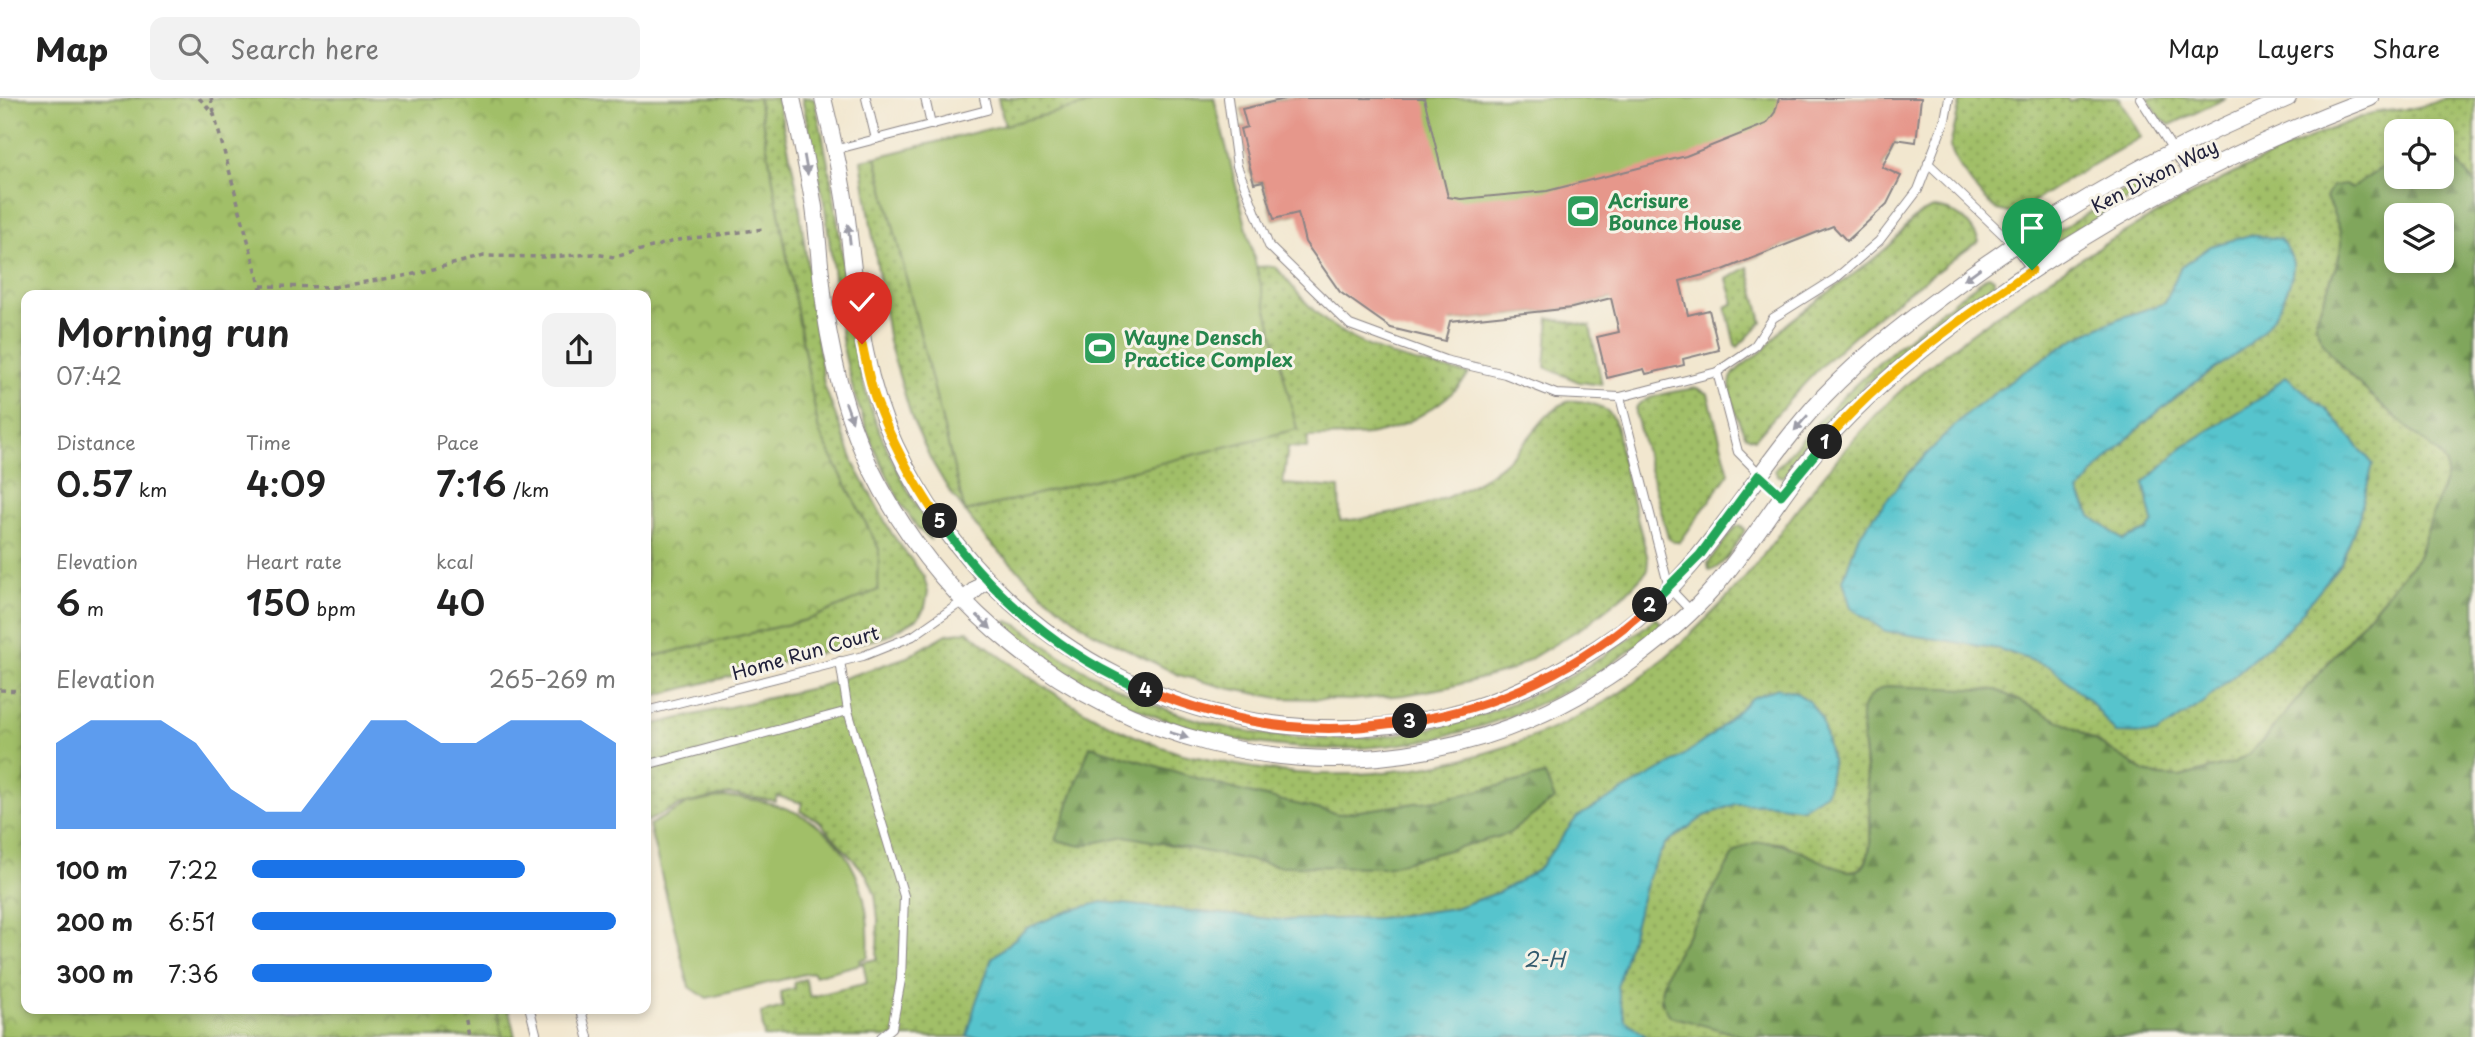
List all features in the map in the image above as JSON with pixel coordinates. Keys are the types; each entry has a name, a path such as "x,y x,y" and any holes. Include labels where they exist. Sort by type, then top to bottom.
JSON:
{"street":[{"name":"Ken Dixon Way","path":"792,98 814,207 829,337 846,405 869,464 894,510 923,554 963,601 1003,639 1093,700 1134,720 1176,735 1232,749 1331,759 1389,755 1444,747 1492,734 1590,689 1635,659 1712,590 1781,495 1833,431 1882,383 1938,336 2032,270 2124,211 2276,136 2370,98"},
{"name":"Ken Dixon Way","path":"823,98 845,205 862,344 874,395 895,446 919,490 953,541 987,579 1030,620 1080,657 1128,683 1187,706 1252,721 1314,728 1381,725 1441,717 1508,695 1566,666 1622,631 1700,555 1773,455 1824,396 1869,354 1925,309 2013,244 2087,197 2174,150 2288,98"},
{"path":"963,601 987,579"}],"lane":[{"path":"866,98 876,139"},
{"path":"925,98 931,125"},
{"path":"834,150 987,110 984,98"},
{"path":"1228,98 1237,166 1269,246 1350,325 1445,360 1506,374 1556,394 1620,397 1717,372 1754,347 1773,318 1835,279 1879,241 1918,190 1945,120 1949,98"},
{"path":"2140,98 2191,178"},
{"path":"1928,163 2013,244 2032,270"},
{"path":"1717,372 1738,452 1781,495"},
{"path":"1620,397 1669,588 1691,611"},
{"name":"Home Run Court","path":"651,710 863,656 914,636 963,601"},
{"path":"840,662 848,711 904,897 901,980 892,1028 881,1037"},
{"path":"651,764 848,711"},
{"path":"531,1014 537,1037"},
{"path":"582,1014 587,1037"}],"path":[{"path":"199,98 214,114"},
{"path":"211,98 262,290"},
{"path":"261,286 333,287 410,275 484,256 547,257 594,254 615,257 678,240 764,229"},
{"path":"333,287 336,290"},
{"path":"0,690 21,691"},
{"path":"465,1014 469,1037"}],"green space":[{"path":"0,98 758,98 819,432 879,549 878,590 810,619 651,657 651,290 21,290 21,1014 497,1014 502,1037 0,1037"},
{"path":"758,98 777,98 796,183 824,385 855,466 892,534 924,577 928,592 925,607 918,618 887,636 651,697 651,657 810,619 879,549 819,432"},
{"path":"802,98 814,98 822,133 835,204 852,332 864,386 884,441 928,526 930,539 918,529 899,500 874,448 854,394 843,347 825,207"},
{"path":"998,98 1114,98 1005,126"},
{"name":"Wayne Densch Practice Complex","path":"1114,98 1214,98 1297,429 965,512 876,157"},
{"name":"Acrisure Bounce House","path":"1289,98 1900,98 1895,141 1871,190 1829,227 1723,270 1572,308 1451,321 1318,208 1274,219 1263,182 1254,183 1240,129 1249,126 1242,109"},
{"path":"1961,98 2067,98 2069,101 2079,98 2119,98 2141,137 2014,214 1997,210 1978,192 1958,165 1950,147"},
{"path":"2148,98 2226,98 2170,125 2160,118"},
{"path":"2447,98 2475,98 2475,184 2454,160 2454,119 2384,119 2384,166 2352,188 2337,220 2342,236 2340,254 2316,322 2439,454 2446,465 2447,474 2418,557 2262,741 2233,763 2180,777 2160,776 2145,772 2078,730 1861,712 1870,830 1869,852 1864,865 1855,870 1844,870 1779,843 1749,845 1734,854 1669,967 1662,986 1661,1002 1746,1037 764,1037 761,1013 783,1007 780,992 795,988 794,982 805,979 810,997 867,983 863,962 877,959 878,919 875,894 867,875 819,821 800,811 802,803 777,796 775,801 729,794 680,805 651,820 651,725 817,687 907,657 947,634 968,631 1042,686 1095,717 1150,742 1195,757 1272,770 1322,774 1372,773 1471,757 1519,742 1565,723 1610,699 1670,654 1745,578 1818,482 1876,415 1923,371 1961,341 2080,259 2164,210 2249,166 2324,132 2383,111 2416,108"},
{"path":"876,157 965,511 931,460 912,419 889,342 861,160"},
{"path":"2454,160 2475,184 2475,1037 1746,1037 1670,1016 1661,997 1669,967 1734,854 1751,844 1769,842 1789,847 1843,870 1856,871 1865,864 1869,853 1871,821 1861,716 1864,705 1875,692 1888,686 1997,690 2078,730 2145,772 2180,777 2233,763 2247,755 2262,741 2418,557 2447,474 2446,465 2439,454 2347,372 2319,335 2316,321 2341,246 2338,226 2326,198 2332,186 2345,184 2352,188 2384,166 2384,189 2454,189"},
{"path":"2147,177 2153,179 2152,185 2048,249 2038,248 2044,240"},
{"path":"1934,208 1961,217 1979,241 1895,302 1847,342 1755,439 1746,436 1731,396 1731,381 1736,371 1766,348 1787,324 1878,256 1913,219"},
{"path":"1275,266 1316,312 1331,325 1363,344 1397,357 1469,374 1450,395 1424,413 1396,427 1368,435 1308,437 1307,448 1288,447 1283,484 1339,488 1340,521 1412,509 1458,493 1479,481 1518,450 1540,423 1559,406 1572,401 1584,402 1607,411 1616,424 1621,456 1648,559 1647,571 1626,593 1586,625 1512,670 1449,687 1404,695 1351,700 1279,698 1179,675 1090,631 1043,594 987,540 965,512 1296,429 1256,267"},
{"path":"1748,267 1762,322 1738,347 1735,345 1726,307 1734,303 1727,279"},
{"path":"1988,276 1994,278 1994,285 1868,382 1783,477 1777,475 1775,470 1823,416 1875,366"},
{"path":"1549,318 1590,326 1602,385 1579,382 1545,367"},
{"path":"1697,388 1708,394 1729,473 1680,542 1674,542 1668,538 1636,409 1650,398"},
{"path":"1736,526 1745,530 1725,560 1709,571 1708,563"},
{"path":"1656,618 1661,623 1660,627 1598,672 1531,707 1461,732 1389,746 1316,749 1242,740 1170,721 1099,691 1062,670 1022,641 1006,622 1021,627 1056,653 1090,673 1150,703 1216,725 1283,737 1349,739 1415,731 1479,715 1541,691 1600,658"},
{"path":"1090,746 1240,791 1339,814 1443,799 1545,775 1555,799 1508,834 1386,867 1279,866 1125,836 1081,846 1056,840"},
{"path":"724,797 759,801 789,809 814,823 835,841 851,864 862,891 868,922 868,957 860,960 861,964 814,976 813,972 707,998 689,987 651,833 651,824 687,804"},
{"path":"497,1014 510,1014 515,1037 502,1037"}],"water":[{"path":"2250,235 2280,239 2289,251 2293,262 2292,274 2279,308 2254,339 2137,430 2100,466 2079,492 2091,516 2123,540 2147,531 2153,522 2144,483 2184,446 2259,399 2286,376 2329,412 2373,464 2358,521 2341,563 2289,628 2200,705 2156,734 2116,733 2091,702 2051,667 1999,649 1885,631 1851,608 1843,580 1858,537 1907,474 1966,414 2030,367 2076,338 2117,319 2165,303 2180,268 2211,246"},
{"name":"2-H","path":"1778,688 1795,692 1810,702 1822,720 1832,764 1827,792 1802,808 1735,804 1705,816 1665,844 1648,877 1617,987 1625,1020 1647,1037 967,1037 992,958 1027,928 1068,911 1102,902 1282,920 1379,918 1455,908 1499,892 1538,870 1577,817 1674,762 1711,736 1751,698"}],"building":[{"name":"Acrisure Bounce House","path":"1289,98 1424,98 1448,197 1461,199 1547,191 1686,156 1766,124 1775,112 1779,98 1921,98 1916,142 1896,139 1882,167 1901,176 1887,204 1847,241 1833,226 1723,270 1680,281 1688,315 1709,310 1719,350 1683,359 1684,365 1646,374 1644,369 1607,378 1597,337 1619,332 1611,298 1572,308 1450,321 1445,341 1391,328 1340,292 1305,242 1298,213 1274,219 1263,181 1254,183 1240,129 1247,127 1242,109"}],"place":[{"name":"Acrisure Bounce House","path":"1583,211"},
{"name":"Wayne Densch Practice Complex","path":"1100,348"}],"route":[{"path":"862,344 874,395 895,446 919,490 953,541 987,579 1030,620 1080,657 1128,683 1187,706 1252,721 1314,728 1381,725 1441,717 1508,695 1566,666 1622,631 1700,555 1759,475 1781,495 1833,431 1882,383 1938,336 2032,270"}]}
